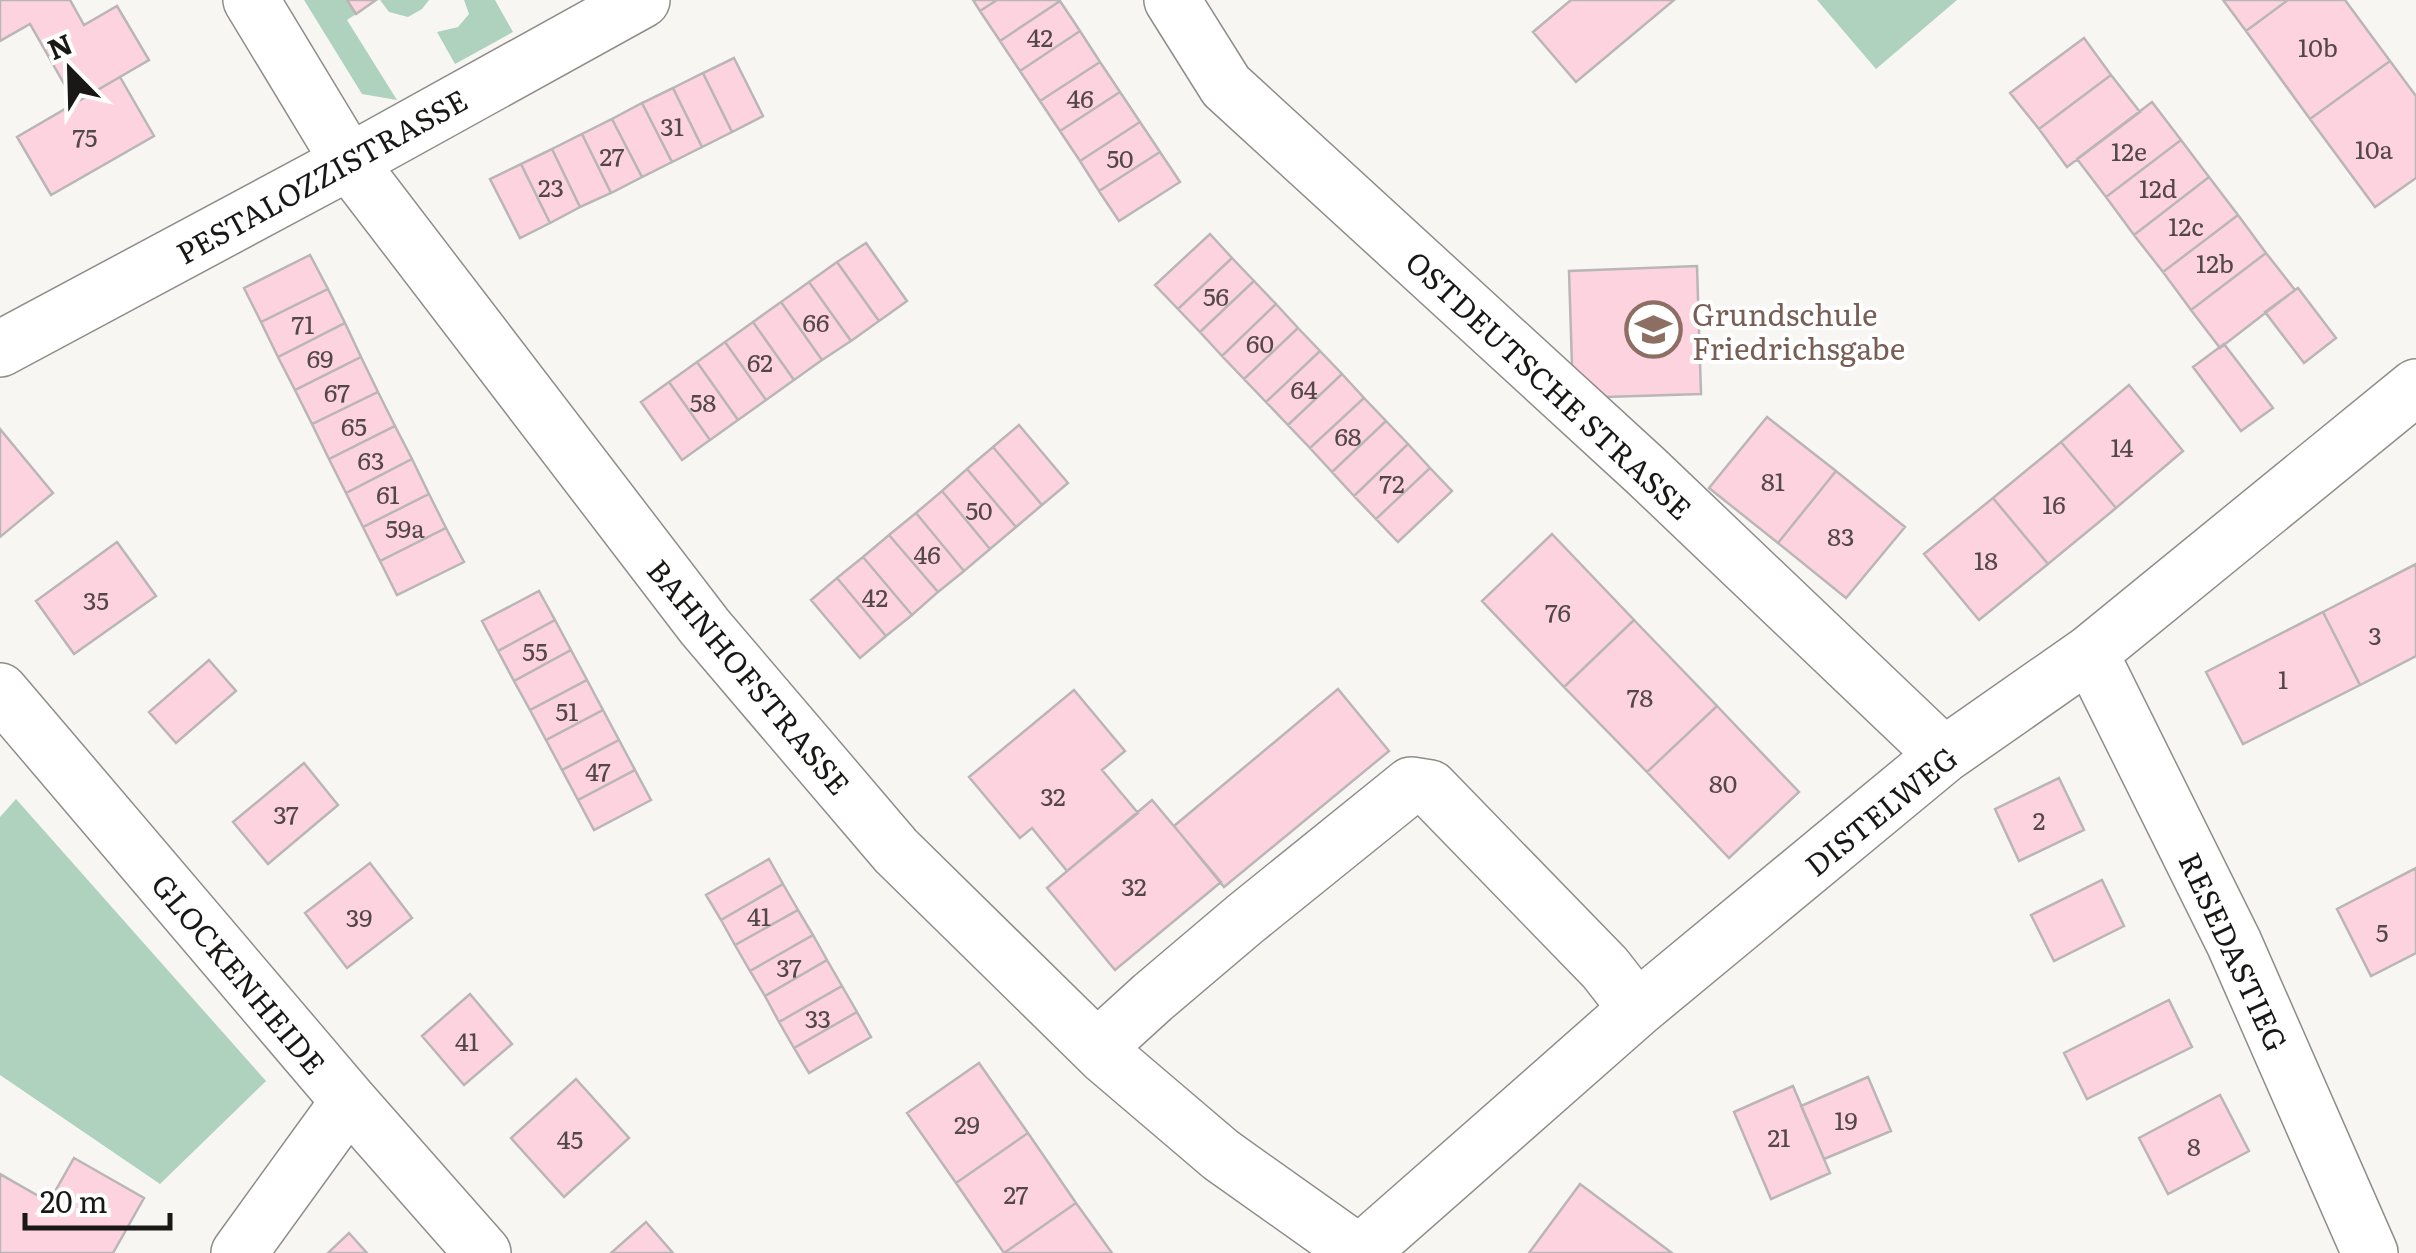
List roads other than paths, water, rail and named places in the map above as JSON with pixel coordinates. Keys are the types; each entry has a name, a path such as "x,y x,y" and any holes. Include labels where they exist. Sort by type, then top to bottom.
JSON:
{"street":[{"name":"BAHNHOFSTRASSE","path":"250,0 349,162 705,628 896,851 1097,1048 1221,1155 1360,1253"},
{"name":"PESTALOZZISTRASSE","path":"0,349 642,0"},
{"name":"OSTDEUTSCHE STRASSE","path":"1172,0 1226,86 1646,471 1944,755"},
{"name":"DISTELWEG","path":"1360,1253 1638,1009 1944,755 2090,653 2416,388"},
{"name":"RESEDASTIEG","path":"2090,653 2234,943 2370,1253"},
{"name":"GLOCKENHEIDE","path":"0,691 349,1102 483,1253"},
{"path":"1097,1048 1218,941 1411,785 1430,788 1605,968 1638,1009"},
{"path":"239,1253 349,1102"}],"place":[{"name":"Grundschule Friedrichsgabe","path":"1653,330"}]}
